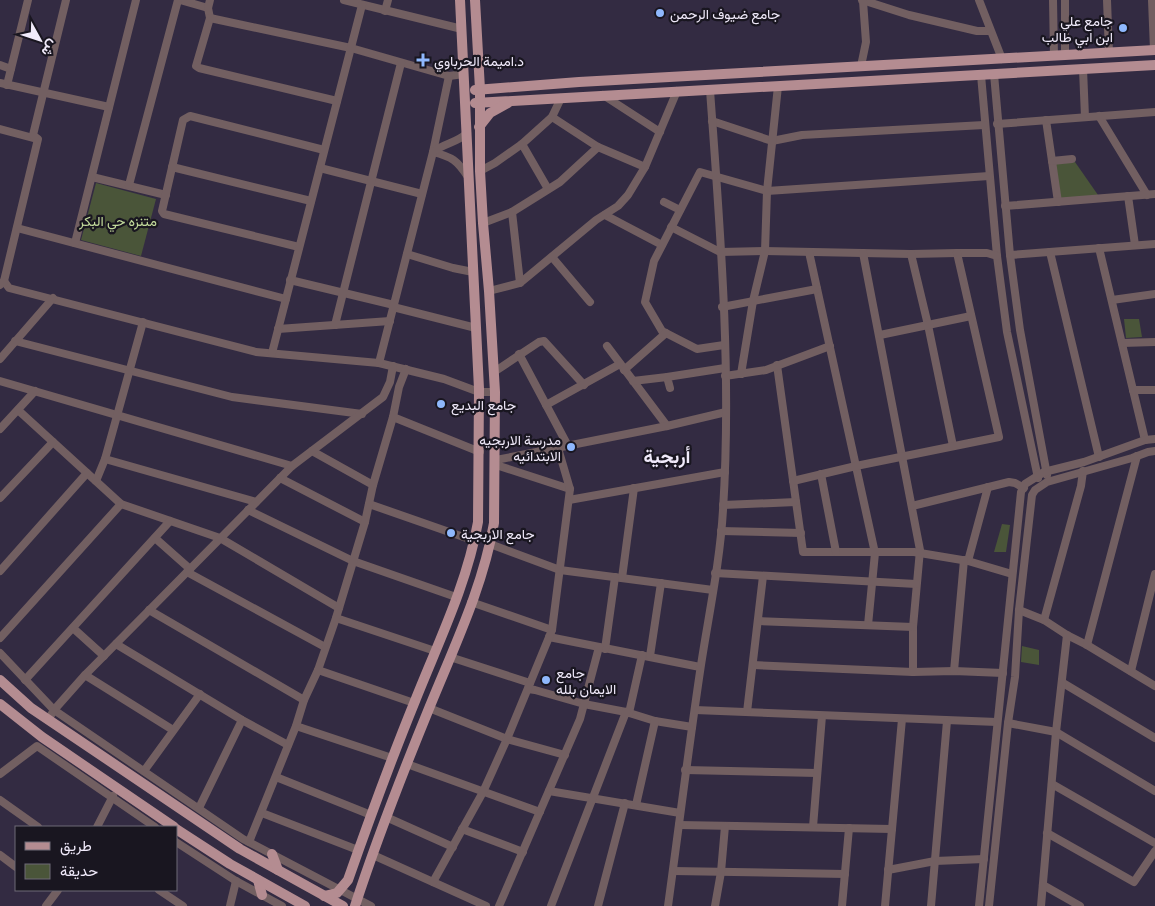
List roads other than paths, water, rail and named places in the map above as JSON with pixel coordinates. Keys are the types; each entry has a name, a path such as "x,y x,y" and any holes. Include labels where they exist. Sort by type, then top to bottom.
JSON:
{"main road":[{"path":"324,896 332,895 340,890 348,880 392,758 456,597 475,541 478,522 479,392 460,0"},
{"path":"356,903 386,817 471,602 490,544 494,523 496,463 495,392 489,291 482,223 479,128 480,90 475,0"},
{"path":"465,90 1155,50"},
{"path":"478,61 482,75 488,84 506,87"},
{"path":"466,103 1155,65"},
{"path":"801,70 796,73 795,78 797,82 803,84"},
{"path":"769,71 775,74 774,86"},
{"path":"539,85 539,99"},
{"path":"479,128 490,113 513,100"},
{"path":"0,680 31,708 48,720 240,849 343,906"},
{"path":"1,708 42,737 114,794 171,826"},
{"path":"178,830 230,864 305,906"},
{"path":"230,864 240,849"},
{"path":"272,854 278,870"},
{"path":"356,855 371,860"},
{"path":"258,880 262,895"}],"street":[{"path":"28,0 11,69 3,84 109,107"},
{"path":"38,139 33,135 66,0"},
{"path":"75,243 136,0"},
{"path":"129,186 179,0 209,4 210,18 196,63 196,66 199,68 337,102"},
{"path":"344,0 462,29"},
{"path":"386,11 388,0"},
{"path":"475,0 480,0"},
{"path":"861,66 866,42 862,0 909,15 977,31 990,31"},
{"path":"979,0 1002,59"},
{"path":"1053,0 1054,56"},
{"path":"1065,0 1065,55"},
{"path":"1107,0 1109,53"},
{"path":"1152,0 1155,50"},
{"path":"272,353 362,5"},
{"path":"210,18 351,48 449,76 464,74"},
{"path":"335,325 401,63"},
{"path":"0,65 11,69"},
{"path":"1083,69 1085,117"},
{"path":"994,74 1010,255 1020,330 1046,472 1044,484"},
{"path":"981,75 997,256 1007,332 1037,475 1044,484"},
{"path":"379,362 433,152 449,76"},
{"path":"740,374 764,251 774,86"},
{"path":"668,906 685,770 713,590 725,472 724,345 710,90"},
{"path":"489,291 520,283 605,214 618,206 628,195 645,167 677,91"},
{"path":"603,95 660,132"},
{"path":"480,171 522,144 552,117 561,98"},
{"path":"997,124 1155,112"},
{"path":"299,247 167,216 162,211 183,120 190,116 324,150"},
{"path":"1005,206 1151,194 1099,116"},
{"path":"552,117 598,147 645,167"},
{"path":"1046,120 1058,202"},
{"path":"712,121 772,141 802,135 984,125"},
{"path":"0,130 38,139"},
{"path":"433,152 441,145 454,143 467,133"},
{"path":"38,139 17,228 3,272 2,283 10,288 256,352 379,362 444,379 479,392 495,392"},
{"path":"522,144 548,189"},
{"path":"482,223 512,212 560,182 598,147"},
{"path":"433,152 451,157 461,166 469,179"},
{"path":"1052,162 1072,159"},
{"path":"172,167 311,201"},
{"path":"320,168 422,194"},
{"path":"724,345 697,349 662,331 645,302 654,261 700,172 768,191 989,176"},
{"path":"92,177 166,195"},
{"path":"1128,196 1135,245"},
{"path":"664,202 680,210"},
{"path":"512,212 520,283"},
{"path":"605,214 662,245"},
{"path":"17,228 286,298"},
{"path":"671,228 720,252 987,253 997,256"},
{"path":"1010,255 1155,244"},
{"path":"1099,248 1145,440"},
{"path":"809,252 875,553 868,625"},
{"path":"1050,252 1099,457"},
{"path":"863,253 920,553 913,626 913,672"},
{"path":"793,481 902,456 999,437 957,253"},
{"path":"407,254 473,272"},
{"path":"910,254 928,325 953,446"},
{"path":"552,257 590,302"},
{"path":"290,280 344,292 476,328"},
{"path":"722,307 817,289"},
{"path":"1112,300 1155,294"},
{"path":"0,359 53,298"},
{"path":"880,335 971,316"},
{"path":"278,329 390,321"},
{"path":"96,481 105,459 143,322"},
{"path":"546,405 622,367 666,333"},
{"path":"15,341 128,372 232,397 362,414"},
{"path":"494,372 519,354 544,341 584,385"},
{"path":"1122,343 1155,342"},
{"path":"606,346 667,426"},
{"path":"633,381 667,376 725,372 740,374 766,370 830,346"},
{"path":"519,354 568,446"},
{"path":"777,365 803,552 920,553 966,561 1012,574"},
{"path":"48,720 54,710 85,675 292,466 382,397 386,392 393,366"},
{"path":"249,842 296,726 304,700 318,670 336,618 365,522 373,485 393,417 398,388 406,369"},
{"path":"667,376 670,388"},
{"path":"0,382 292,466"},
{"path":"1133,390 1155,390"},
{"path":"0,429 35,391"},
{"path":"18,410 121,504 220,538 339,608"},
{"path":"496,463 726,412"},
{"path":"393,417 480,452"},
{"path":"979,906 1021,492 1025,484 1037,475 1099,457 1145,440 1155,439"},
{"path":"0,498 53,442"},
{"path":"433,882 483,792 507,739 550,633 570,489 558,448"},
{"path":"312,451 373,485"},
{"path":"989,906 1008,723 1015,677 1019,610 1032,495 1035,490 1044,484 1155,451"},
{"path":"1087,645 1137,456"},
{"path":"105,459 256,502"},
{"path":"496,463 570,489"},
{"path":"1044,620 1081,486 1083,471"},
{"path":"568,500 725,472"},
{"path":"0,571 87,473"},
{"path":"821,474 836,552"},
{"path":"280,478 365,522"},
{"path":"912,506 1009,482 1016,482 1024,488"},
{"path":"954,671 966,561 988,487"},
{"path":"499,906 580,718 602,648 619,578 634,488"},
{"path":"723,505 796,502"},
{"path":"0,638 121,504"},
{"path":"369,504 475,541"},
{"path":"248,510 353,560 456,597"},
{"path":"25,680 170,521"},
{"path":"720,531 801,533"},
{"path":"155,538 188,571 325,647"},
{"path":"490,544 560,570 713,590"},
{"path":"715,573 916,584"},
{"path":"1131,671 1151,606 1155,574"},
{"path":"747,712 763,576"},
{"path":"551,906 592,798 628,713 646,655 661,583"},
{"path":"1011,589 1021,591"},
{"path":"471,602 550,633 602,648 646,655 700,667"},
{"path":"149,610 304,700"},
{"path":"1019,610 1044,620 1155,686"},
{"path":"336,618 435,651"},
{"path":"758,621 913,626"},
{"path":"73,628 104,656"},
{"path":"1041,906 1056,732 1067,635"},
{"path":"116,644 242,720 288,744"},
{"path":"0,654 54,710 198,808 249,842 340,890 356,903 371,906"},
{"path":"450,657 529,686 535,690 584,704 692,727"},
{"path":"753,665 913,672 1003,673"},
{"path":"318,670 414,704"},
{"path":"85,675 173,730"},
{"path":"1062,684 1155,738"},
{"path":"144,771 200,694"},
{"path":"429,708 507,739 565,755"},
{"path":"695,710 997,722"},
{"path":"813,827 822,716"},
{"path":"885,906 902,719"},
{"path":"198,808 242,720"},
{"path":"636,805 655,720"},
{"path":"931,906 947,721"},
{"path":"1008,723 1056,732 1155,791"},
{"path":"296,726 392,758"},
{"path":"0,774 37,746 114,794 154,826"},
{"path":"407,764 540,812"},
{"path":"685,770 817,773"},
{"path":"276,777 371,815"},
{"path":"1052,784 1155,843"},
{"path":"549,792 680,813"},
{"path":"98,826 114,794"},
{"path":"0,800 37,826"},
{"path":"598,906 625,803"},
{"path":"262,813 356,855"},
{"path":"386,817 453,847"},
{"path":"679,825 892,829"},
{"path":"715,906 724,826"},
{"path":"842,906 849,828"},
{"path":"462,829 523,852"},
{"path":"986,831 997,830"},
{"path":"1047,833 1134,882 1155,851"},
{"path":"178,843 236,881 282,906"},
{"path":"0,856 15,866"},
{"path":"888,870 935,861 984,859"},
{"path":"371,860 433,882 486,906"},
{"path":"673,871 845,874"},
{"path":"231,905 236,881"},
{"path":"1043,885 1080,906"},
{"path":"46,906 54,891"},
{"path":"161,891 183,906"}],"place":[{"name":"جامع ضيوف الرحمن","path":"660,13"},
{"name":"جامع علي ابن ابي طالب","path":"1123,28"},
{"name":"د.اميمة الحرباوي","path":"423,60"},
{"name":"جامع البديع","path":"441,404"},
{"name":"مدرسة الاربجيه الابتدائيه","path":"571,447"},
{"name":"جامع الاربجية","path":"451,533"},
{"name":"جامع الايمان بلله","path":"546,680"}],"district":[{"name":"أربجية","path":"667,455"}],"park label":[{"name":"متنزه حي البكر","path":"118,220"}]}
